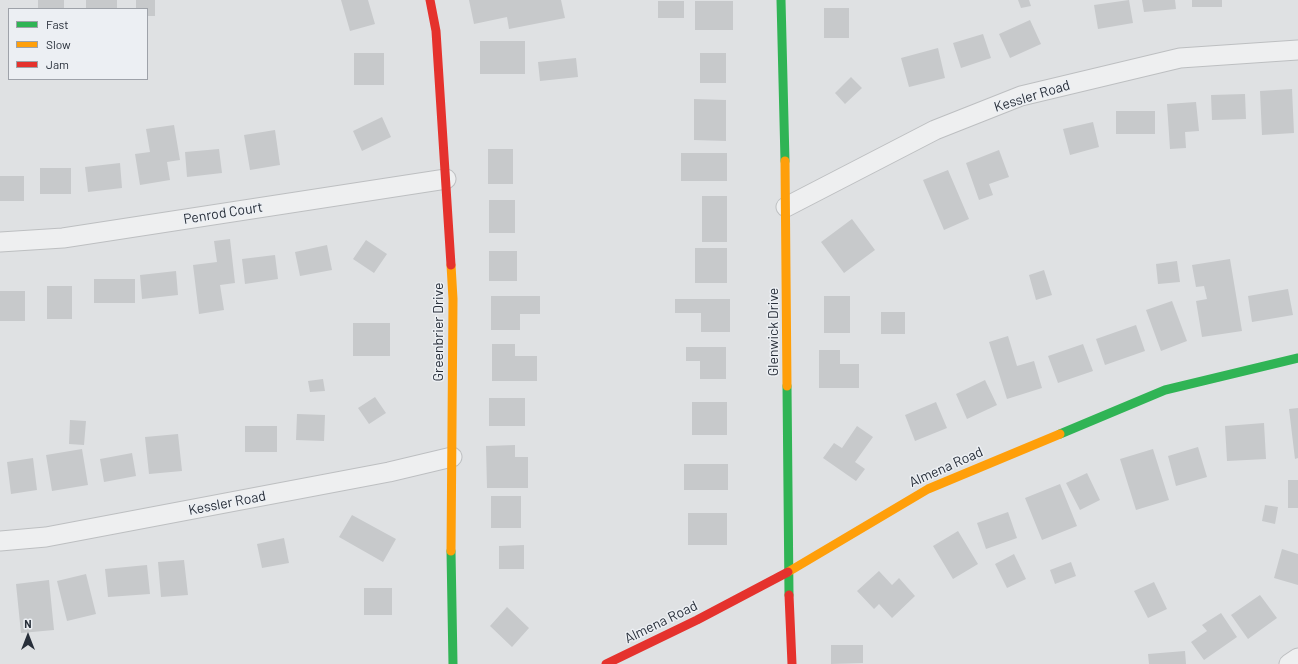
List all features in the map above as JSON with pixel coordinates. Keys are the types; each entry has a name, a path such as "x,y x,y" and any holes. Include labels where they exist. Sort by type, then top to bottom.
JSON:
{"street":[{"name":"Greenbrier Drive","path":"430,0 436,31 453,299 451,603 453,664"},
{"name":"Glenwick Drive","path":"781,0 786,207 788,572 792,664"},
{"name":"Kessler Road","path":"786,207 935,130 1021,96 1180,58 1298,50"},
{"name":"Penrod Court","path":"0,242 63,238 446,179"},
{"name":"Almena Road","path":"606,664 697,620 788,572 928,489 1165,390 1298,358"},
{"name":"Kessler Road","path":"0,541 46,537 389,472 452,457"},
{"path":"1289,664 1298,658"}],"building":[{"path":"38,0 64,0 64,8 38,8"},
{"path":"86,0 117,0 117,8 86,8"},
{"path":"136,0 155,0 155,16 148,16 148,8 136,8"},
{"path":"341,0 368,0 375,24 350,31"},
{"path":"469,0 561,0 565,18 509,29 507,17 474,24"},
{"path":"1018,0 1029,0 1031,6 1021,8"},
{"path":"1129,0 1133,23 1098,29 1094,5"},
{"path":"1142,0 1175,0 1176,9 1144,12"},
{"path":"1192,0 1222,0 1222,7 1192,7"},
{"path":"658,1 684,1 684,18 658,18"},
{"path":"695,1 733,1 733,30 695,30"},
{"path":"824,8 849,8 849,38 824,38"},
{"path":"1030,20 1041,44 1010,58 999,34"},
{"path":"983,34 991,58 961,68 953,43"},
{"path":"480,41 525,41 525,74 480,74"},
{"path":"938,48 945,78 909,87 901,58"},
{"path":"354,53 384,53 384,85 354,85"},
{"path":"700,53 726,53 726,83 700,83"},
{"path":"576,58 578,77 540,81 538,62"},
{"path":"851,77 862,88 845,104 835,93"},
{"path":"1292,89 1294,133 1262,135 1260,91"},
{"path":"1245,94 1246,119 1212,120 1211,95"},
{"path":"694,99 726,100 726,141 694,140"},
{"path":"1196,102 1199,131 1185,132 1186,148 1170,149 1167,104"},
{"path":"1116,111 1155,111 1155,134 1116,134"},
{"path":"382,117 391,137 362,151 353,131"},
{"path":"1093,122 1099,147 1070,155 1063,129"},
{"path":"174,125 180,160 167,162 170,180 140,185 135,154 150,152 146,129"},
{"path":"275,130 280,165 250,170 244,135"},
{"path":"219,149 222,173 187,177 185,152"},
{"path":"488,149 513,149 513,184 488,184"},
{"path":"999,150 1009,177 989,184 993,195 979,200 966,163"},
{"path":"681,153 727,153 727,181 681,181"},
{"path":"120,163 122,188 88,192 85,167"},
{"path":"40,168 71,168 71,194 40,194"},
{"path":"948,170 969,219 944,230 923,180"},
{"path":"0,176 24,176 24,201 0,201"},
{"path":"702,196 727,196 727,242 702,242"},
{"path":"489,200 515,200 515,233 489,233"},
{"path":"852,219 875,250 844,273 821,242"},
{"path":"230,239 235,283 220,285 224,310 199,314 193,265 217,262 214,241"},
{"path":"366,240 387,254 374,273 353,259"},
{"path":"327,245 332,270 300,276 295,252"},
{"path":"695,248 727,248 727,283 695,283"},
{"path":"489,251 517,251 517,281 489,281"},
{"path":"275,255 278,279 245,284 242,259"},
{"path":"1230,259 1242,331 1202,337 1196,301 1207,299 1204,286 1196,287 1192,265"},
{"path":"1177,261 1180,282 1158,284 1156,264"},
{"path":"1044,270 1052,295 1036,300 1029,275"},
{"path":"176,271 178,295 142,299 140,275"},
{"path":"94,279 135,279 135,303 94,303"},
{"path":"47,286 72,286 72,319 47,319"},
{"path":"1288,289 1293,315 1252,322 1248,296"},
{"path":"0,291 25,291 25,321 0,321"},
{"path":"491,296 540,296 540,314 520,314 520,330 491,330"},
{"path":"824,296 850,296 850,333 824,333"},
{"path":"675,299 730,299 730,332 701,332 701,313 675,313"},
{"path":"1172,301 1187,341 1161,351 1146,310"},
{"path":"881,312 905,312 905,334 881,334"},
{"path":"353,323 390,323 390,356 353,356"},
{"path":"1136,325 1145,351 1105,365 1096,339"},
{"path":"1008,336 1017,366 1034,361 1042,388 1007,399 989,342"},
{"path":"492,344 515,344 515,356 537,356 537,381 492,381"},
{"path":"1083,344 1093,371 1058,383 1048,356"},
{"path":"686,347 726,347 726,379 700,379 700,361 686,361"},
{"path":"819,350 840,350 840,364 859,364 859,388 819,388"},
{"path":"323,379 325,391 310,392 308,381"},
{"path":"985,380 997,405 967,419 956,394"},
{"path":"375,397 386,413 369,424 358,408"},
{"path":"489,398 525,398 525,426 489,426"},
{"path":"692,402 727,402 727,435 692,435"},
{"path":"936,402 947,428 915,441 905,415"},
{"path":"1298,408 1298,458 1295,459 1289,409"},
{"path":"297,414 325,415 324,441 296,440"},
{"path":"70,420 86,421 84,445 69,444"},
{"path":"1264,423 1266,459 1227,461 1225,426"},
{"path":"245,426 277,426 277,452 245,452"},
{"path":"857,426 873,437 855,462 865,469 856,481 823,458 834,443 842,448"},
{"path":"178,434 182,471 149,474 145,437"},
{"path":"515,445 515,457 528,457 528,488 487,488 486,446"},
{"path":"1198,447 1207,477 1176,486 1168,456"},
{"path":"82,449 88,485 52,491 46,455"},
{"path":"1153,449 1169,500 1136,510 1120,459"},
{"path":"132,453 136,476 104,482 100,459"},
{"path":"33,458 37,490 11,494 7,462"},
{"path":"684,464 728,464 728,490 684,490"},
{"path":"1087,473 1100,500 1080,510 1066,483"},
{"path":"1288,480 1298,480 1298,508 1288,508"},
{"path":"1060,484 1077,526 1042,540 1025,498"},
{"path":"491,496 521,496 521,528 491,528"},
{"path":"1265,505 1278,507 1275,524 1262,521"},
{"path":"1008,512 1017,538 986,549 977,523"},
{"path":"688,513 727,513 727,545 688,545"},
{"path":"352,515 396,539 383,562 339,537"},
{"path":"958,531 978,564 953,579 933,546"},
{"path":"284,538 289,563 262,568 257,544"},
{"path":"524,545 524,569 499,569 499,546"},
{"path":"1282,549 1298,554 1298,585 1274,578"},
{"path":"1014,554 1026,579 1007,588 995,564"},
{"path":"184,560 188,595 161,597 158,562"},
{"path":"1071,562 1076,576 1055,584 1050,570"},
{"path":"147,565 150,594 108,597 105,569"},
{"path":"879,571 892,585 899,578 915,596 892,618 879,604 874,609 857,591"},
{"path":"86,574 96,614 67,621 57,581"},
{"path":"49,580 54,630 21,633 16,584"},
{"path":"1154,582 1167,609 1148,618 1134,591"},
{"path":"364,588 392,588 392,615 364,615"},
{"path":"1260,595 1277,618 1248,639 1231,615"},
{"path":"507,607 529,628 512,647 490,626"},
{"path":"1221,613 1237,637 1204,660 1191,642 1207,631 1202,625"},
{"path":"831,645 863,645 863,663 831,664"},
{"path":"1185,651 1186,664 1149,664 1148,654"}],"traffic: fast":[{"path":"781,0 785,161"},
{"path":"1060,434 1165,390 1298,358"},
{"path":"787,386 789,595"},
{"path":"451,551 453,664"}],"traffic: slow":[{"path":"785,161 787,386"},
{"path":"451,265 453,299 451,551"},
{"path":"788,572 928,489 1060,434"}],"traffic: jam":[{"path":"430,0 436,31 451,265"},
{"path":"606,664 697,620 788,572"},
{"path":"789,595 792,664"}]}
